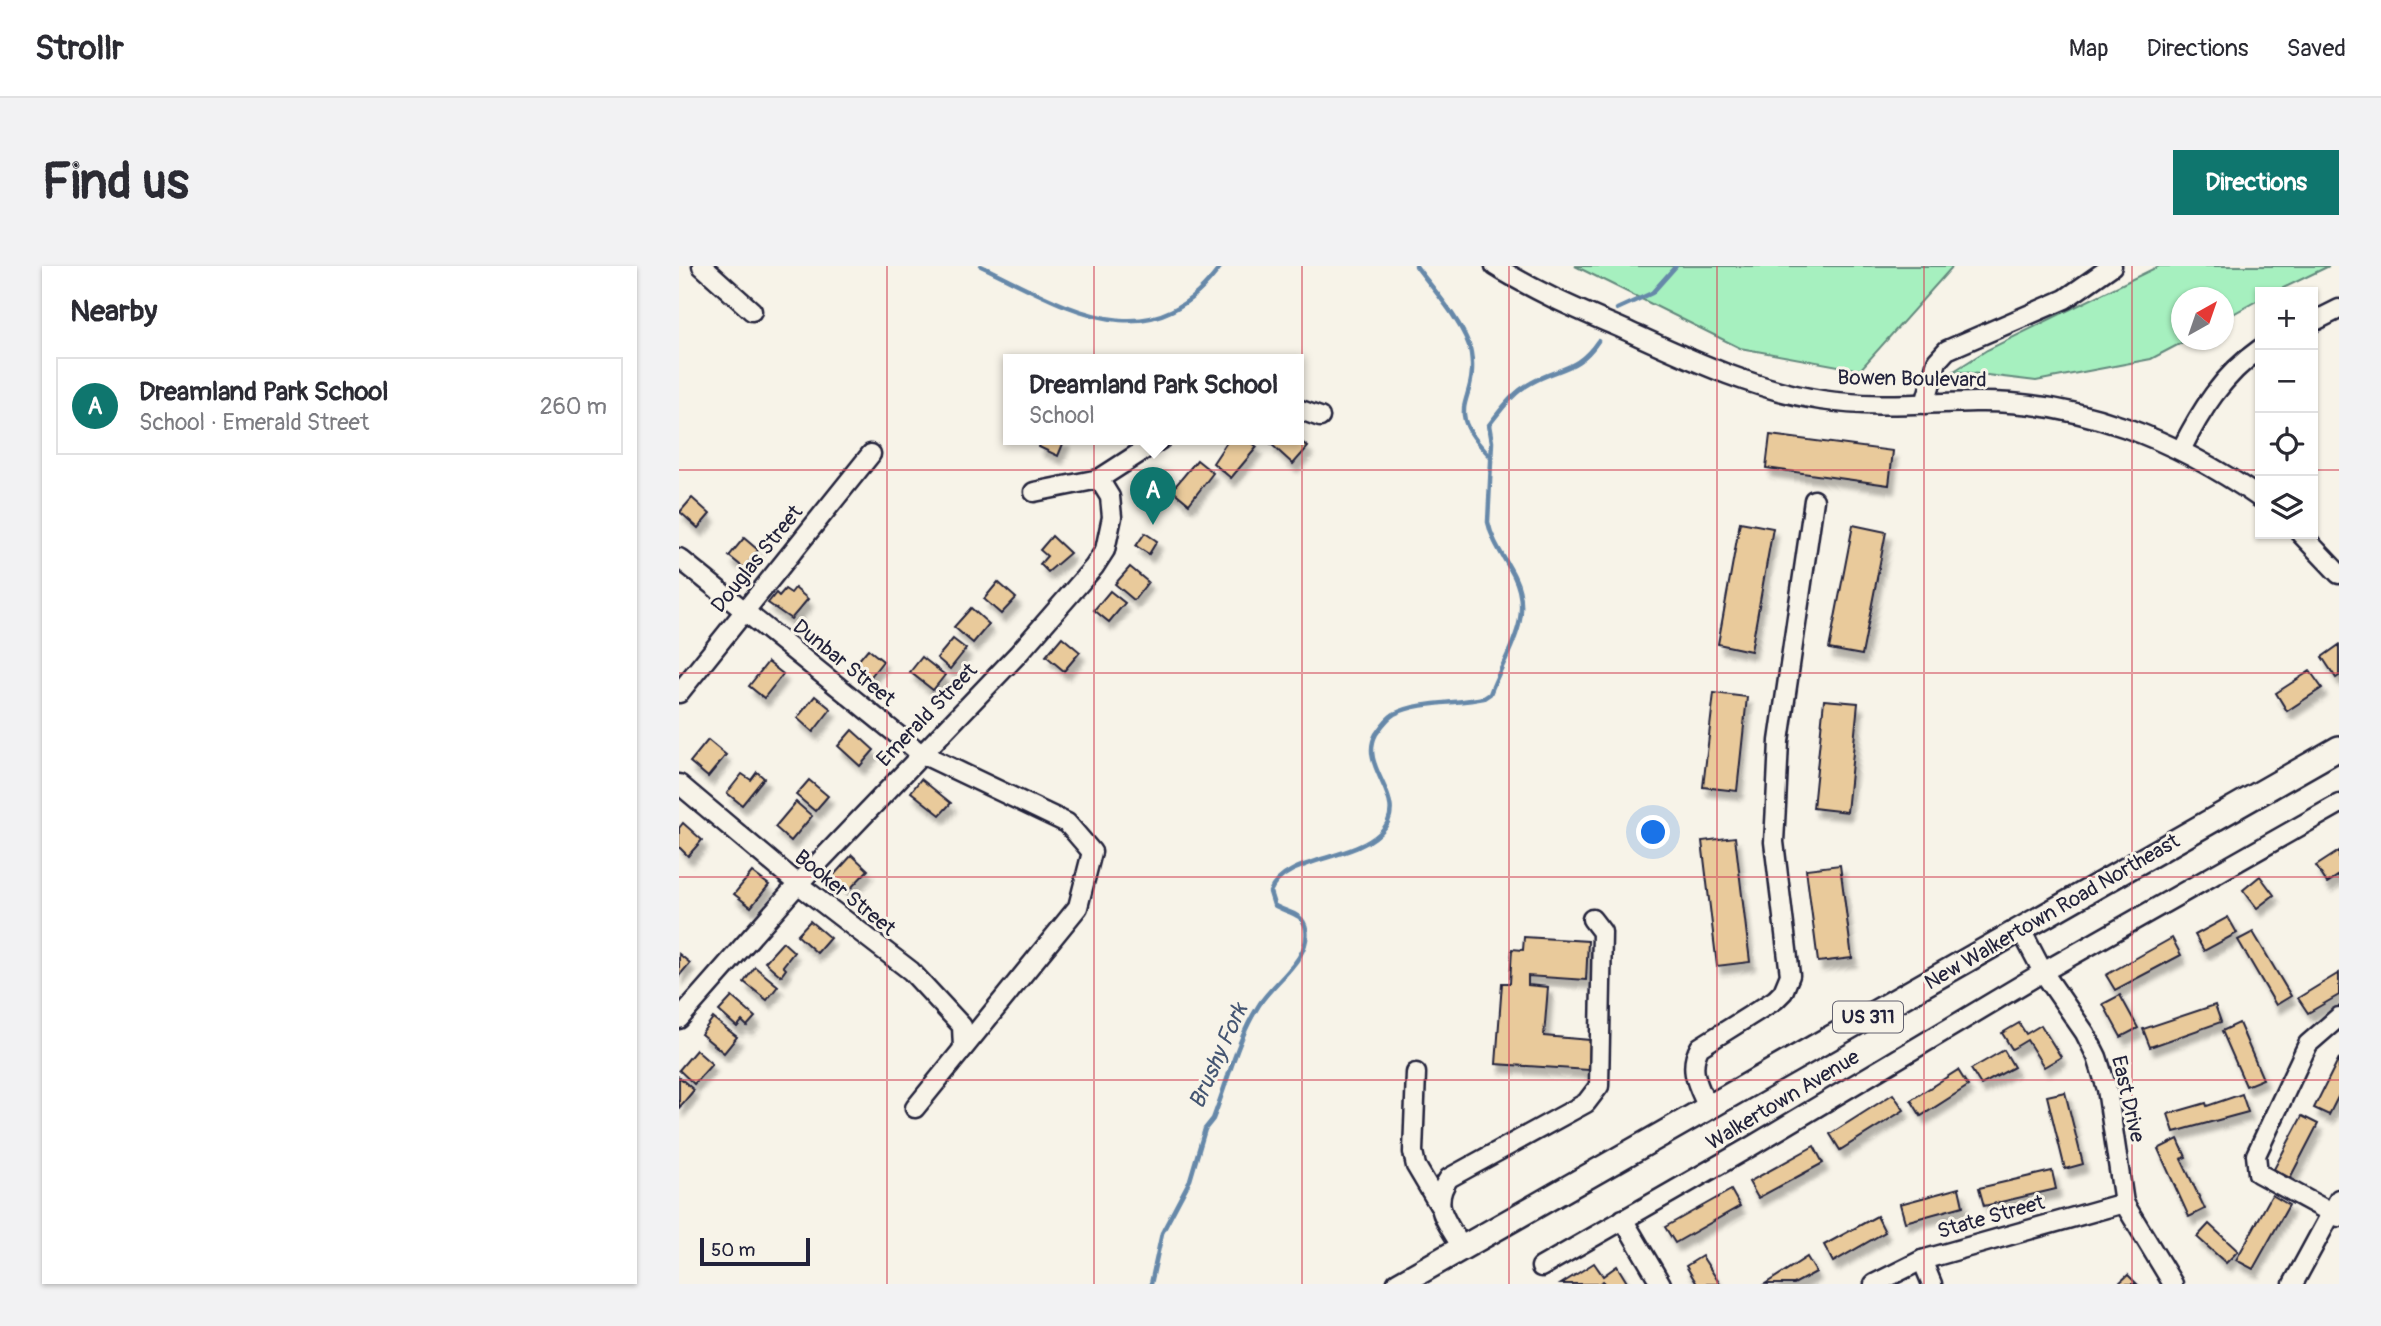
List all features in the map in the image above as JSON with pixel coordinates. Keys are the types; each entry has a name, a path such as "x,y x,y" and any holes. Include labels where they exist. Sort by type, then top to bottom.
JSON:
{"main road":[{"name":"New Walkertown Road Northeast","path":"1399,1284 2339,748"}],"street":[{"path":"702,266 752,311"},
{"name":"Bowen Boulevard","path":"1495,266 1550,297 1705,366 1769,389 1844,403 1975,402 2039,406 2114,424 2181,450 2255,495"},
{"path":"1925,404 1937,361 1947,351 2065,299 2112,266"},
{"path":"2318,320 2339,309"},
{"path":"2181,450 2214,393 2238,365 2259,350"},
{"path":"1304,411 1320,417"},
{"path":"1034,492 1100,479 1152,445"},
{"name":"Douglas Street","path":"679,693 871,454"},
{"name":"Emerald Street","path":"679,1019 798,884 920,753 1018,654 1094,567 1105,550 1112,517 1110,497 1100,479"},
{"path":"1708,1108 1692,1070 1693,1058 1700,1047 1775,1000 1783,992 1790,975 1774,842 1779,741 1814,500"},
{"path":"2306,539 2339,574"},
{"name":"Dunbar Street","path":"679,558 920,753 1067,823 1092,852 1078,907 963,1048"},
{"name":"Booker Street","path":"679,784 798,884 911,971 962,1026 963,1048"},
{"name":"Walkertown Avenue","path":"1541,1267 1751,1147 2043,972 2339,804"},
{"path":"1439,1205 1440,1191 1449,1178 1586,1103 1599,1086 1602,1074 1602,932 1591,919"},
{"name":"East Drive","path":"2021,930 2043,972 2085,1033 2097,1057 2107,1089 2124,1203 2173,1284"},
{"path":"2294,1284 2337,1210 2257,1173 2256,1154 2308,1044 2339,1017"},
{"path":"915,1108 963,1048"},
{"path":"1416,1073 1413,1152 1416,1166 1462,1248"},
{"name":"State Street","path":"1874,1284 1922,1260 2124,1203"},
{"path":"1623,1219 1661,1284"},
{"path":"1922,1260 1932,1284"}],"green space":[{"path":"1575,266 1953,266 1860,370 1740,348"},
{"path":"2159,266 2329,266 2285,287 2255,287 2255,302 2234,313 2234,287 2171,287 2171,348 2151,359 2036,381 1954,371 1987,350"}],"building":[{"path":"1770,435 1893,451 1889,485 1766,468"},
{"path":"1304,444 1308,447 1293,464 1272,445"},
{"path":"1040,445 1063,445 1058,456 1039,447"},
{"path":"1225,445 1257,447 1231,478 1213,463"},
{"path":"1197,460 1213,473 1189,504 1172,490"},
{"path":"692,498 710,514 698,528 680,512"},
{"path":"1740,522 1773,528 1751,651 1718,644"},
{"path":"1853,525 1886,532 1862,655 1829,649"},
{"path":"1145,533 1157,541 1149,554 1136,546"},
{"path":"1052,536 1070,553 1048,572 1040,564 1047,556 1040,550"},
{"path":"744,538 758,550 744,568 729,556"},
{"path":"1130,567 1148,582 1134,600 1115,584"},
{"path":"998,582 1016,598 1001,614 984,599"},
{"path":"795,588 808,599 791,619 768,603 776,593 779,596 785,589 791,593"},
{"path":"1110,591 1125,603 1109,622 1094,610"},
{"path":"971,608 989,624 973,643 954,627"},
{"path":"1062,637 1080,652 1064,671 1046,656"},
{"path":"953,639 966,649 950,669 937,658"},
{"path":"2339,645 2339,676 2336,678 2322,657"},
{"path":"868,649 883,661 868,680 853,667"},
{"path":"922,657 945,675 933,690 910,672"},
{"path":"768,662 783,674 764,698 749,686"},
{"path":"2310,671 2322,688 2287,711 2276,693"},
{"path":"1714,693 1747,697 1737,791 1703,787"},
{"path":"815,696 831,709 813,732 797,718"},
{"path":"1824,700 1858,703 1847,812 1813,808"},
{"path":"852,730 874,750 860,766 838,746"},
{"path":"708,740 726,755 708,777 690,762"},
{"path":"757,772 764,778 742,805 727,793 742,774 751,780"},
{"path":"921,779 951,803 940,815 911,792"},
{"path":"809,780 828,796 815,811 796,795"},
{"path":"796,802 812,816 791,841 775,827"},
{"path":"683,823 702,840 688,856 679,847 679,828"},
{"path":"1735,837 1750,962 1717,966 1702,841"},
{"path":"2339,851 2339,875 2327,883 2316,866"},
{"path":"852,855 868,870 848,891 832,877"},
{"path":"1840,865 1852,958 1818,962 1806,869"},
{"path":"752,872 769,885 751,907 734,894"},
{"path":"2260,876 2274,895 2257,908 2243,890"},
{"path":"2228,917 2237,933 2204,951 2195,935"},
{"path":"810,921 830,938 817,953 797,935"},
{"path":"2253,932 2291,996 2276,1005 2238,940"},
{"path":"1524,937 1588,941 1586,980 1528,976 1528,985 1548,987 1544,1036 1590,1040 1589,1070 1496,1064 1502,983 1510,983 1512,949 1523,950"},
{"path":"2172,938 2181,955 2115,990 2106,975"},
{"path":"783,942 794,952 783,966 786,969 781,976 765,962"},
{"path":"679,954 690,963 679,976"},
{"path":"755,967 778,986 767,1000 744,982"},
{"path":"2339,973 2339,995 2308,1013 2298,998"},
{"path":"2120,995 2138,1028 2121,1037 2103,1004"},
{"path":"732,997 755,1017 747,1026 742,1021 737,1027 719,1011"},
{"path":"2215,1005 2221,1022 2150,1047 2143,1029"},
{"path":"713,1018 737,1037 724,1053 701,1034"},
{"path":"2019,1023 2026,1034 2041,1025 2061,1057 2044,1067 2027,1040 2012,1049 2002,1033"},
{"path":"2239,1023 2263,1079 2246,1086 2222,1031"},
{"path":"696,1050 712,1064 694,1084 679,1070"},
{"path":"2004,1050 2014,1067 1981,1085 1971,1069"},
{"path":"2339,1058 2339,1095 2329,1115 2314,1108"},
{"path":"1958,1070 1968,1086 1921,1116 1911,1100"},
{"path":"679,1077 694,1090 679,1108"},
{"path":"2065,1092 2083,1164 2065,1169 2047,1096"},
{"path":"1893,1094 1904,1110 1840,1150 1830,1134"},
{"path":"2242,1094 2248,1112 2174,1132 2168,1114 2206,1103 2207,1106"},
{"path":"2302,1116 2318,1124 2290,1178 2274,1169"},
{"path":"2178,1139 2186,1157 2181,1159 2205,1209 2189,1217 2158,1149"},
{"path":"1814,1146 1823,1163 1758,1198 1749,1182"},
{"path":"2052,1171 2056,1189 1984,1206 1979,1188"},
{"path":"1959,1188 1963,1206 1905,1222 1900,1204"},
{"path":"1731,1190 1740,1206 1675,1243 1665,1227"},
{"path":"2272,1195 2289,1205 2253,1269 2236,1260"},
{"path":"1877,1216 1885,1232 1833,1262 1824,1245"},
{"path":"2209,1224 2238,1251 2226,1263 2197,1237"},
{"path":"1702,1256 1720,1284 1697,1284 1686,1266"},
{"path":"1807,1257 1816,1272 1794,1284 1765,1284"},
{"path":"1594,1263 1603,1276 1617,1266 1628,1284 1605,1284 1603,1281 1598,1284 1561,1284"},
{"path":"2128,1275 2137,1284 2118,1284"}],"waterway":[{"path":"981,266 1076,310 1106,318 1136,320 1165,313 1194,296 1221,266"},
{"path":"1416,266 1456,320 1468,343 1472,371 1464,415 1467,426 1491,457"},
{"name":"Brushy Fork","path":"1617,309 1652,293 1676,266"},
{"name":"Brushy Fork","path":"1151,1284 1162,1233 1190,1180 1205,1129 1213,1119 1251,1018 1265,996 1290,970 1303,950 1306,940 1304,923 1274,905 1270,892 1289,872 1353,849 1380,833 1389,821 1391,809 1373,760 1372,747 1376,734 1389,718 1404,710 1484,698 1490,694 1516,636 1520,622 1520,592 1492,536 1488,522 1492,442 1489,425 1519,391 1576,363 1591,351 1598,341"}],"place":[{"name":"Dreamland Park School","path":"1153,525"}]}
